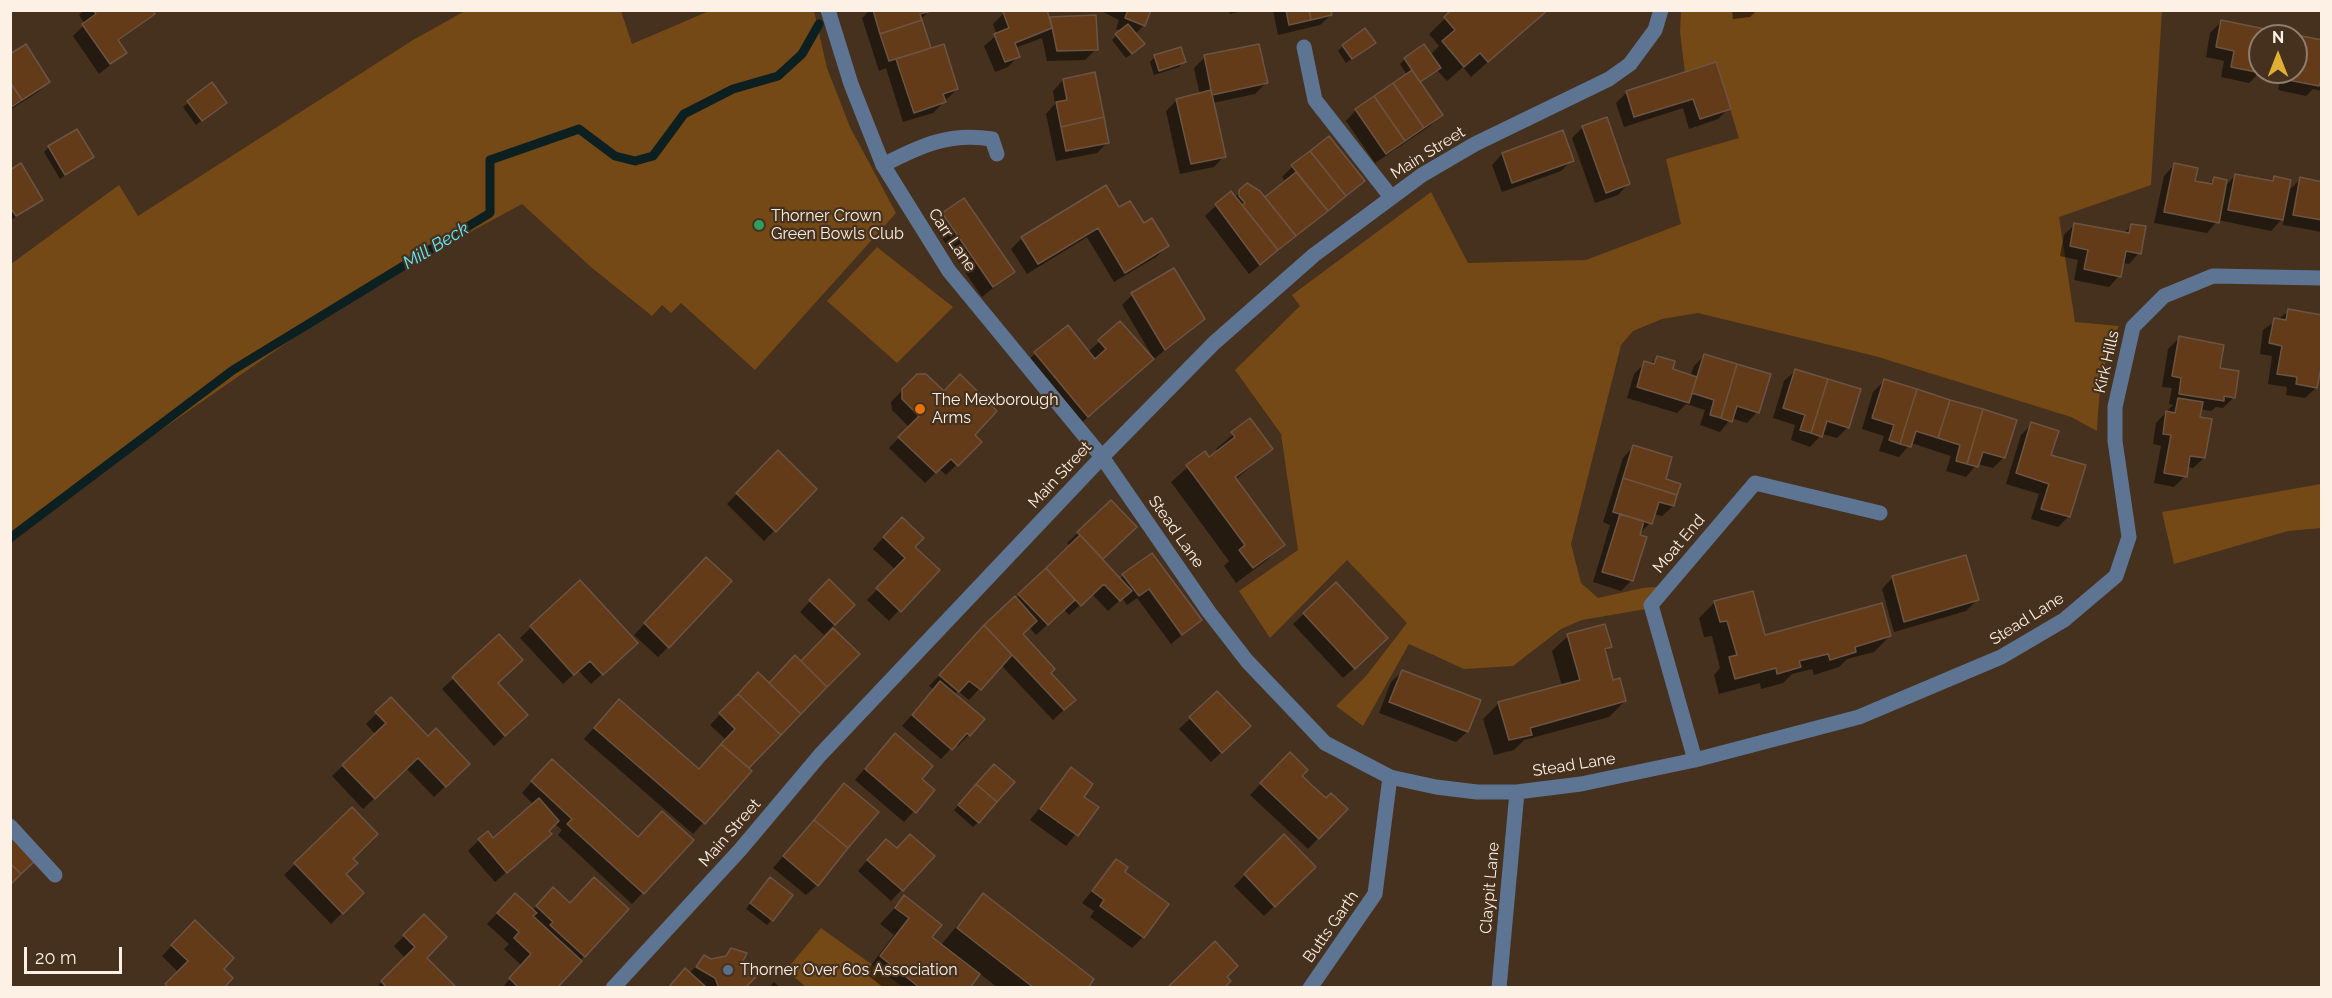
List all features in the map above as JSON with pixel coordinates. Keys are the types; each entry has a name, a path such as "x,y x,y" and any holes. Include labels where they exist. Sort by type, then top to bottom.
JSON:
{"street":[{"name":"Carr Lane","path":"828,10 851,84 883,165 949,271 1102,457"},
{"name":"Main Street","path":"613,987 741,850 820,755 1102,457 1214,344 1314,255 1391,197 1476,144 1609,79 1630,64 1655,30 1661,10"},
{"path":"1304,47 1315,100 1391,197"},
{"path":"883,165 921,145 967,135 992,138 997,154"},
{"name":"Kirk Hills","path":"2128,537 2115,441 2115,407 2133,327 2164,296 2213,276 2322,278"},
{"name":"Stead Lane","path":"1102,457 1209,612 1247,661 1325,743 1390,777 1436,787 1477,792 1517,792 1581,784 1695,760 1859,717 2001,657 2064,620 2116,576 2128,537"},
{"name":"Moat End","path":"1695,760 1651,605 1755,483 1880,513"},
{"name":"Butts Garth","path":"1310,987 1375,894 1390,777"},
{"name":"Claypit Lane","path":"1500,987 1517,792"},
{"path":"10,826 55,875"}],"shaded area":[{"path":"465,11 621,11 632,44 709,11 814,11 827,68 850,127 896,213 755,370 681,303 671,313 662,305 652,316 592,268 522,204 363,290 11,534 11,264 119,185 138,216 413,40"},
{"path":"1681,11 2162,11 2151,185 2059,217 2075,322 2119,326 2102,377 2097,431 2071,417 1875,356 1698,313 1662,319 1633,331 1621,345 1571,544 1581,583 1598,598 1643,588 1667,586 1652,608 1582,620 1561,629 1513,666 1464,669 1409,644 1363,726 1336,706 1366,676 1407,623 1347,560 1270,638 1239,591 1298,550 1281,434 1235,370 1300,306 1292,295 1431,192 1468,263 1586,260 1681,224 1666,159 1739,138 1716,63 1685,73 1680,32"},
{"path":"877,247 953,307 897,363 827,301"},
{"path":"2321,484 2321,528 2288,531 2174,564 2162,512"},
{"path":"821,928 903,987 806,987 786,970"}],"building":[{"path":"93,10 153,10 155,14 118,40 127,53 110,64 82,24 96,14"},
{"path":"873,10 931,11 920,14 922,20 880,34"},
{"path":"1007,10 1047,10 1052,28 1015,43 1020,57 1005,62 994,34 1009,28 1003,12"},
{"path":"1128,10 1151,10 1145,26 1125,18"},
{"path":"1286,10 1309,10 1311,20 1289,25"},
{"path":"1309,10 1331,10 1332,15 1311,20"},
{"path":"1451,10 1548,10 1488,62 1480,53 1464,67 1442,41 1455,30 1444,17"},
{"path":"1096,15 1098,50 1057,51 1050,17"},
{"path":"922,20 931,48 889,61 880,34"},
{"path":"2221,20 2248,26 2248,70 2231,67 2234,51 2216,47"},
{"path":"1128,24 1145,44 1132,54 1115,34"},
{"path":"1365,28 1376,43 1352,59 1342,45"},
{"path":"2308,37 2322,40 2322,78 2319,86 2308,84"},
{"path":"26,44 50,82 22,100 10,82 10,54"},
{"path":"944,44 958,89 943,94 946,102 914,113 896,59"},
{"path":"1259,44 1268,83 1212,95 1204,55"},
{"path":"1424,44 1441,68 1420,82 1404,58"},
{"path":"1181,47 1186,62 1159,71 1154,55"},
{"path":"1716,62 1731,109 1700,119 1693,99 1634,117 1626,91"},
{"path":"1412,70 1443,115 1424,128 1393,83"},
{"path":"1095,72 1104,117 1061,127 1056,102 1067,100 1063,79"},
{"path":"10,82 22,100 10,108"},
{"path":"212,82 227,103 202,121 187,101"},
{"path":"1393,83 1424,128 1405,141 1374,96"},
{"path":"1211,90 1226,157 1191,164 1176,99"},
{"path":"1374,96 1405,141 1386,154 1355,109"},
{"path":"1104,117 1109,143 1066,151 1061,127"},
{"path":"1607,117 1630,184 1606,193 1582,126"},
{"path":"77,129 94,157 65,175 48,146"},
{"path":"1563,130 1574,161 1512,183 1502,153"},
{"path":"1329,136 1365,181 1346,196 1310,151"},
{"path":"1310,151 1346,196 1328,211 1291,165"},
{"path":"21,163 43,200 16,216 10,207 10,170"},
{"path":"2174,163 2198,168 2195,181 2212,184 2214,177 2227,180 2219,223 2164,212"},
{"path":"1296,172 1328,211 1296,236 1265,197"},
{"path":"2235,174 2273,181 2274,176 2291,180 2283,220 2228,210"},
{"path":"2300,177 2322,182 2322,220 2293,215"},
{"path":"1247,183 1260,191 1296,236 1278,250 1242,205 1245,203 1239,196 1239,190"},
{"path":"1106,185 1119,207 1130,201 1144,223 1152,218 1169,246 1125,273 1098,228 1038,264 1021,237"},
{"path":"1231,191 1278,250 1260,265 1215,204"},
{"path":"964,198 1015,272 993,287 942,213"},
{"path":"2074,223 2129,233 2131,224 2146,226 2141,254 2126,251 2121,277 2084,269 2088,250 2070,246"},
{"path":"1174,268 1205,319 1165,350 1131,293"},
{"path":"2288,309 2322,315 2322,363 2317,388 2296,384 2297,377 2277,374 2282,346 2269,343 2274,318 2286,320"},
{"path":"1120,321 1154,359 1088,417 1034,352 1068,325 1095,359 1106,349 1098,340"},
{"path":"2179,336 2224,345 2220,368 2239,371 2235,398 2224,396 2224,401 2179,394 2181,378 2172,376"},
{"path":"1704,354 1737,364 1721,418 1710,415 1714,400 1692,393"},
{"path":"1657,356 1675,361 1673,369 1697,377 1689,403 1637,387 1644,361 1654,364"},
{"path":"1737,364 1771,374 1759,413 1737,406 1732,422 1721,418"},
{"path":"1795,369 1828,379 1811,433 1800,430 1805,415 1783,408"},
{"path":"917,374 926,374 944,391 960,374 997,411 975,435 982,442 958,466 951,459 936,473 898,437 919,416 902,399 902,389"},
{"path":"1828,379 1861,389 1849,428 1827,421 1822,437 1811,433"},
{"path":"1884,379 1917,389 1900,444 1889,440 1894,425 1872,418"},
{"path":"1917,389 1950,400 1938,438 1916,431 1911,447 1900,444"},
{"path":"2178,398 2203,402 2200,417 2212,419 2205,458 2190,456 2187,477 2164,473 2171,435 2163,434 2166,411 2175,413"},
{"path":"1950,400 1983,409 1967,464 1956,461 1960,445 1938,438"},
{"path":"1983,409 2017,420 2005,458 1983,452 1978,467 1967,464"},
{"path":"1250,418 1273,449 1235,477 1285,545 1253,568 1239,550 1245,545 1186,465 1205,451 1209,457 1235,437 1231,432"},
{"path":"2031,422 2059,431 2051,455 2086,465 2070,517 2041,509 2049,484 2016,473"},
{"path":"1633,445 1672,457 1666,479 1681,484 1677,495 1623,478"},
{"path":"778,450 817,489 776,532 736,493"},
{"path":"1623,478 1677,495 1674,506 1659,502 1652,524 1613,512"},
{"path":"1111,500 1137,527 1103,559 1077,532"},
{"path":"1620,514 1644,521 1640,535 1647,537 1633,581 1602,572"},
{"path":"902,517 924,538 915,547 940,570 901,612 876,588 905,558 883,537"},
{"path":"1080,535 1132,591 1120,601 1104,584 1081,606 1046,568"},
{"path":"1152,553 1202,620 1182,635 1149,589 1139,596 1122,574"},
{"path":"1966,555 1979,600 1904,622 1892,576"},
{"path":"706,557 732,581 669,648 644,623"},
{"path":"1046,568 1075,600 1048,625 1018,594"},
{"path":"829,579 855,605 835,625 809,600"},
{"path":"580,580 638,643 603,675 590,661 574,675 530,626"},
{"path":"1336,582 1388,638 1355,669 1303,613"},
{"path":"1753,591 1765,635 1882,603 1891,636 1855,647 1856,652 1830,660 1828,654 1799,661 1801,667 1777,674 1776,668 1735,679 1729,657 1737,655 1727,621 1720,622 1714,601"},
{"path":"1015,596 1037,621 1023,634 1055,669 1051,673 1076,700 1064,710 984,625"},
{"path":"1605,624 1612,647 1605,649 1613,680 1620,678 1626,701 1530,728 1532,735 1509,740 1498,702 1580,680 1567,634"},
{"path":"984,625 1012,655 981,690 969,681 959,692 939,675"},
{"path":"833,628 860,654 827,687 801,661"},
{"path":"499,634 523,660 498,683 528,715 505,736 452,677"},
{"path":"795,655 827,687 801,714 769,683"},
{"path":"1402,670 1481,700 1468,732 1389,702"},
{"path":"758,672 801,714 781,735 738,694"},
{"path":"940,681 985,719 970,736 967,733 952,750 912,715"},
{"path":"1217,691 1251,726 1222,753 1189,717"},
{"path":"738,694 781,735 749,768 721,744 735,729 719,713"},
{"path":"391,697 428,736 436,728 470,764 446,787 418,758 375,799 342,765 386,723 375,712"},
{"path":"619,699 699,769 721,744 752,771 705,824 594,728"},
{"path":"895,733 933,766 922,779 935,790 916,813 865,769"},
{"path":"1290,752 1308,770 1302,776 1326,798 1331,793 1348,809 1319,839 1260,783"},
{"path":"552,759 638,837 662,811 694,840 644,894 567,824 572,819 531,781"},
{"path":"994,764 1015,782 997,802 976,784"},
{"path":"1071,767 1093,784 1084,797 1099,807 1078,836 1040,809"},
{"path":"844,783 879,812 848,848 814,820"},
{"path":"976,784 997,802 979,823 958,805"},
{"path":"539,798 559,821 549,831 552,834 507,873 478,839 488,831 493,838"},
{"path":"352,807 378,834 353,859 358,863 346,874 364,893 343,914 294,863"},
{"path":"814,820 848,848 818,886 783,856"},
{"path":"10,832 37,859 21,874 10,863"},
{"path":"910,834 935,856 903,891 867,860 886,839 897,848"},
{"path":"1284,834 1316,867 1275,907 1244,874"},
{"path":"1116,859 1128,867 1125,872 1169,904 1144,938 1100,906 1104,900 1092,891"},
{"path":"10,863 21,874 10,885"},
{"path":"594,877 629,909 585,957 550,925 553,922 536,906 553,887 570,903"},
{"path":"770,877 793,895 773,921 750,903"},
{"path":"515,893 537,913 533,916 582,961 557,988 519,988 509,978 531,954 514,938 519,932 497,913"},
{"path":"983,893 1094,979 1088,988 1034,988 957,928"},
{"path":"904,895 942,925 932,937 980,974 970,988 920,988 880,956 909,918 895,908"},
{"path":"424,914 447,937 427,958 457,988 387,988 381,981 415,947 403,935"},
{"path":"195,920 234,958 224,969 233,978 224,988 169,988 165,984 188,961 171,945"},
{"path":"1215,941 1238,966 1227,977 1231,981 1224,988 1167,988"},
{"name":"Thorner Over 60s Association","path":"731,948 747,953 743,961 760,973 745,988 719,988 715,978 696,967 704,955 711,959 726,956"},
{"path":"685,968 705,986 704,988 668,988"}],"waterway":[{"name":"Mill Beck","path":"10,538 233,370 490,213 490,160 579,129 615,156 635,161 653,156 684,114 733,89 778,76 802,54 819,24"}],"place":[{"name":"Thorner Crown Green Bowls Club","path":"759,225"},
{"name":"The Mexborough Arms","path":"920,409"},
{"name":"Thorner Over 60s Association","path":"728,970"}]}
